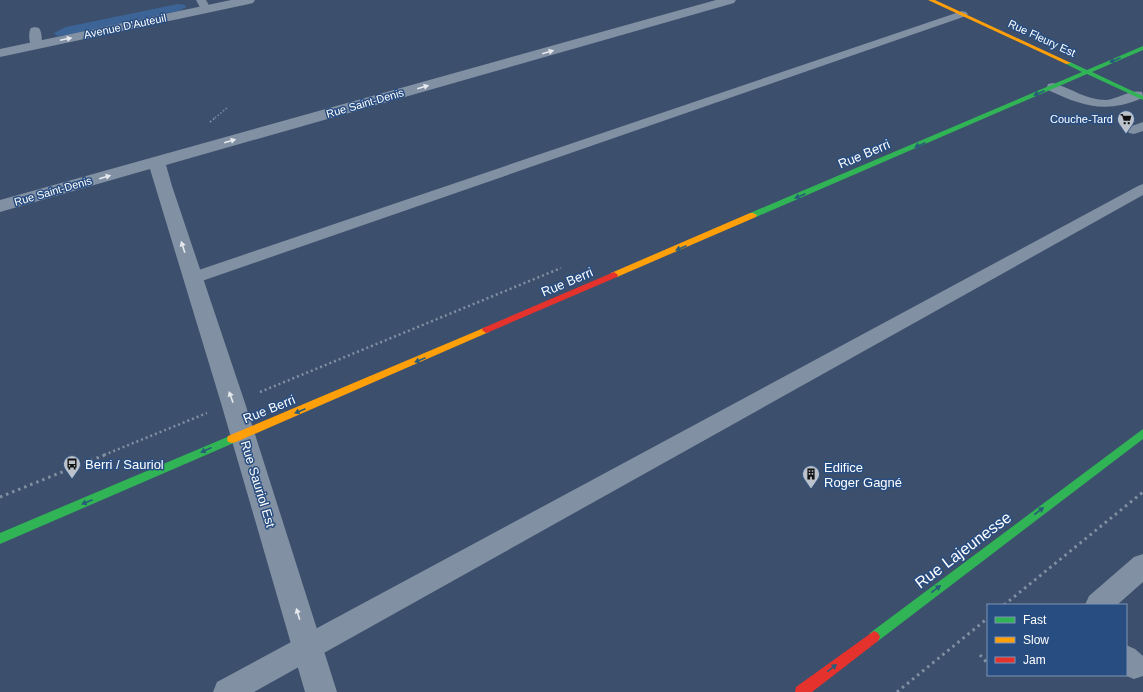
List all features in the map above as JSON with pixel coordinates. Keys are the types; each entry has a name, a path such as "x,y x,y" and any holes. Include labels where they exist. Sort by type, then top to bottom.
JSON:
{"main road":[{"name":"Rue Fleury Est","path":"931,0 1140,97"},
{"name":"Rue Berri","path":"0,539 1143,48"},
{"name":"Rue Lajeunesse","path":"802,692 1143,433"}],"street":[{"name":"Avenue D'Auteuil","path":"0,53 204,5 249,0"},
{"name":"Rue Saint-Denis","path":"0,206 730,0"},
{"path":"21,33 49,28"},
{"name":"Rue Sauriol Est","path":"157,162 163,186 242,434 321,692"}],"lane":[{"path":"193,278 962,14"},
{"path":"36,30 36,45"},
{"path":"1053,87 1074,96 1107,104 1140,97"},
{"path":"227,692 1143,189"},
{"path":"1099,604 1143,566"}],"path":[{"path":"207,125 228,106"},
{"path":"0,497 185,422"},
{"path":"1005,604 1143,492"},
{"path":"897,692 987,619"},
{"path":"980,655 987,663"}],"shaded area":[{"path":"178,4 185,5 186,7 179,11 66,35 57,36 54,33 66,27"}],"traffic: fast":[{"path":"753,215 1143,48"},
{"path":"1068,63 1143,98"},
{"path":"874,637 1143,433"},
{"path":"0,539 232,439"}],"traffic: slow":[{"path":"931,0 1068,63"},
{"path":"614,275 753,215"},
{"path":"232,439 486,330"}],"traffic: jam":[{"path":"486,330 614,275"},
{"path":"801,692 874,637"}],"place":[{"name":"Couche-Tard","path":"1126,134"},
{"name":"Berri / Sauriol","path":"72,479"},
{"name":"Edifice Roger Gagné","path":"811,489"}]}
